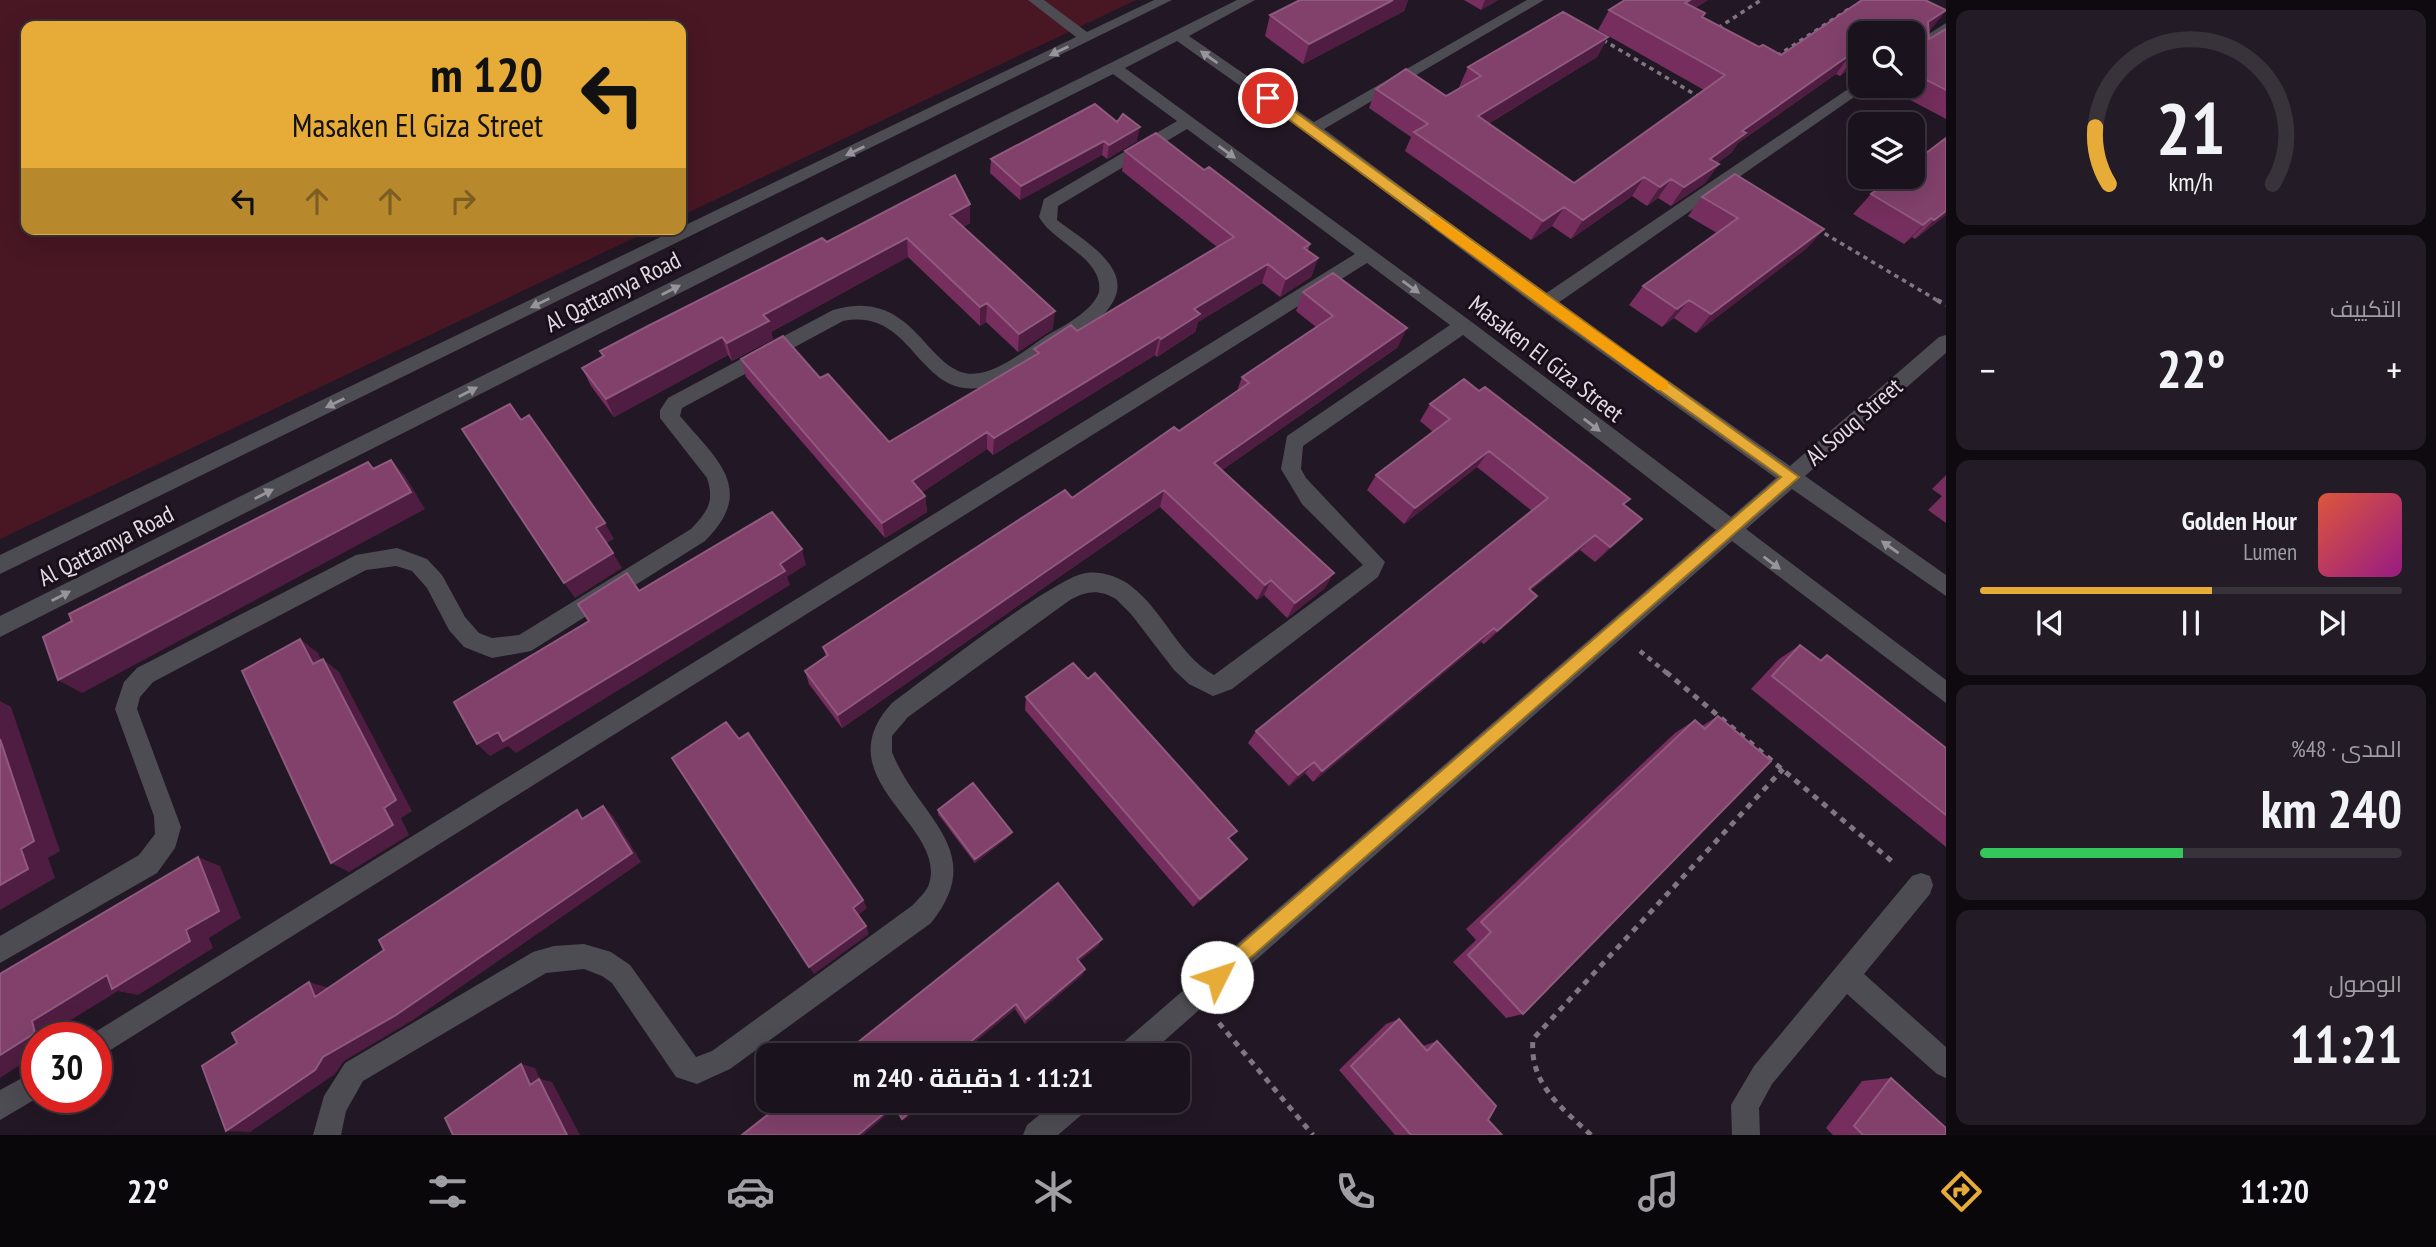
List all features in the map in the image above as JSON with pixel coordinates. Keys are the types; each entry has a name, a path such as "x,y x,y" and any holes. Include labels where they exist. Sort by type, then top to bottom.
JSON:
{"street":[{"path":"1035,0 1086,38"},
{"name":"Al Qattamya Road","path":"686,232 1086,38 1136,5 1165,0"},
{"name":"Al Qattamya Road","path":"0,627 1248,0"},
{"path":"1312,129 1537,0"},
{"path":"1925,43 1946,28"},
{"name":"Masaken El Giza Street","path":"1178,35 1312,129 1545,303 1946,587"},
{"name":"Masaken El Giza Street","path":"1114,67 1463,325 1946,693"},
{"path":"1545,303 1848,96"},
{"path":"0,950 148,864 166,840 169,827 166,816 125,709 134,685 145,675 363,561 382,555 400,555 415,560 427,569 465,636 476,645 499,650 523,644 698,535 712,524 721,511 724,496 722,483 670,418 670,410 675,403 839,315 860,309 871,310 889,318 952,376 971,381 992,377 1089,316 1108,294 1109,281 1103,269 1051,224 1048,217 1050,203 1187,122"},
{"name":"Al Qattamya Road","path":"0,565 680,235"},
{"path":"112,1036 1367,256"},
{"path":"327,1135 334,1106 354,1072 542,961 594,956 608,963 621,974 685,1068 697,1071 721,1060 922,914 937,896 943,880 936,848 890,772 880,748 881,735 900,710 1062,593 1085,582 1102,582 1118,589 1137,604 1197,678 1213,686 1224,682 1371,571 1375,562 1309,499 1291,469 1294,442 1463,325"},
{"name":"Al Souq Street","path":"1142,1043 1946,342"},
{"path":"1746,1135 1745,1105 1763,1075 1922,886"},
{"path":"1846,975 1946,1065"},
{"path":"0,1106 21,1093"},
{"path":"1037,1135 1062,1113"}],"path":[{"path":"1715,30 1761,0"},
{"path":"1770,60 1863,0"},
{"path":"1594,34 1709,103"},
{"path":"1809,224 1946,305"},
{"path":"1615,630 1922,886"},
{"path":"1591,1135 1536,1079 1530,1051 1533,1039 1783,769"},
{"path":"1196,996 1313,1135"}],"shaded area":[{"path":"0,0 1136,0 686,214 686,21 21,21 21,235 640,235 0,539"}],"building":[{"path":"1300,0 1393,0 1309,44 1270,15"},
{"path":"1625,0 1690,0 1685,3 1705,13 1702,17 1759,47 1763,45 1781,55 1862,0 1925,0 1946,10 1928,22 1929,39 1946,29 1946,90 1925,79 1925,21 1848,21 1848,56 1742,131 1746,133 1710,159 1719,164 1684,187 1671,179 1660,187 1644,177 1583,220 1564,207 1543,221 1414,132 1428,124 1376,89 1406,69 1446,96 1481,76 1468,67 1563,12 1608,37 1478,116 1574,183 1725,75 1609,10"},
{"path":"1095,104 1117,122 1123,114 1140,127 1109,145 1104,141 1021,186 991,159"},
{"path":"1156,133 1204,170 1209,167 1310,244 1304,248 1318,258 1286,279 1268,264 1194,309 1200,314 1161,339 1159,337 994,438 987,432 912,481 925,496 882,523 741,359 783,336 820,378 828,374 889,442 1039,353 1034,349 1071,325 1077,331 1234,237 1125,151"},
{"path":"1946,138 1946,211 1923,225 1871,194 1878,189 1925,189 1925,154"},
{"path":"1735,174 1824,229 1711,314 1689,300 1677,309 1643,286 1738,218 1702,197"},
{"path":"955,175 970,204 950,215 1055,311 1019,334 987,303 980,307 907,238 763,315 769,321 727,343 722,337 606,399 582,368 604,356 600,351 648,326 822,238 827,242"},
{"path":"1333,273 1407,328 1214,463 1334,573 1295,603 1271,580 1265,585 1164,490 838,715 805,671 828,655 823,647 1065,490 1072,498 1174,427 1179,431 1249,383 1242,377 1333,316 1303,292"},
{"path":"1464,379 1479,391 1485,387 1630,499 1623,504 1642,519 1610,547 1595,535 1529,589 1537,596 1497,631 1494,628 1322,771 1314,762 1298,775 1256,731 1548,498 1489,451 1415,508 1376,475 1450,419 1430,404"},
{"path":"510,404 521,420 529,415 605,523 596,528 613,553 564,583 462,429"},
{"path":"391,460 411,492 58,680 43,637 72,621 69,614 368,462 373,469"},
{"path":"772,512 802,549 780,564 785,571 503,741 498,732 477,744 454,702 589,621 578,604 627,573 639,591"},
{"path":"300,639 313,664 323,659 396,800 384,808 393,825 331,863 242,671"},
{"path":"1800,645 1821,661 1827,655 1946,748 1946,815 1772,676"},
{"path":"1073,663 1088,679 1095,673 1237,831 1228,838 1247,859 1200,899 1026,697"},
{"path":"1718,716 1771,761 1523,1014 1468,955 1491,932 1481,922 1695,720 1705,729"},
{"path":"726,722 739,739 748,733 863,900 853,908 866,926 809,967 672,758"},
{"path":"0,739 34,841 21,849 28,869 0,885"},
{"path":"973,783 1012,832 975,859 938,810"},
{"path":"603,806 632,853 396,1015 323,1057 315,1070 226,1131 202,1066 237,1043 232,1033 309,982 315,997 384,950 379,940 577,810 582,819"},
{"path":"198,857 219,911 186,930 190,941 112,989 107,975 32,1022 21,1022 21,1042 0,1055 0,974"},
{"path":"1058,883 1102,939 1077,959 1085,969 1026,1019 1016,1004 969,1043 857,1043"},
{"path":"1399,1019 1427,1051 1437,1041 1496,1106 1488,1120 1502,1135 1411,1135 1351,1066"},
{"path":"521,1064 530,1085 539,1079 567,1135 453,1135 445,1118"},
{"path":"1891,1078 1946,1128 1946,1135 1863,1135 1854,1126"},
{"path":"770,1113 884,1113 858,1135 742,1135"},
{"path":"899,1113 909,1113 902,1119"}],"slow traffic":[{"path":"1435,221 1663,386"}],"route":[{"path":"1217,977 1791,477 1545,303 1268,98"}]}
